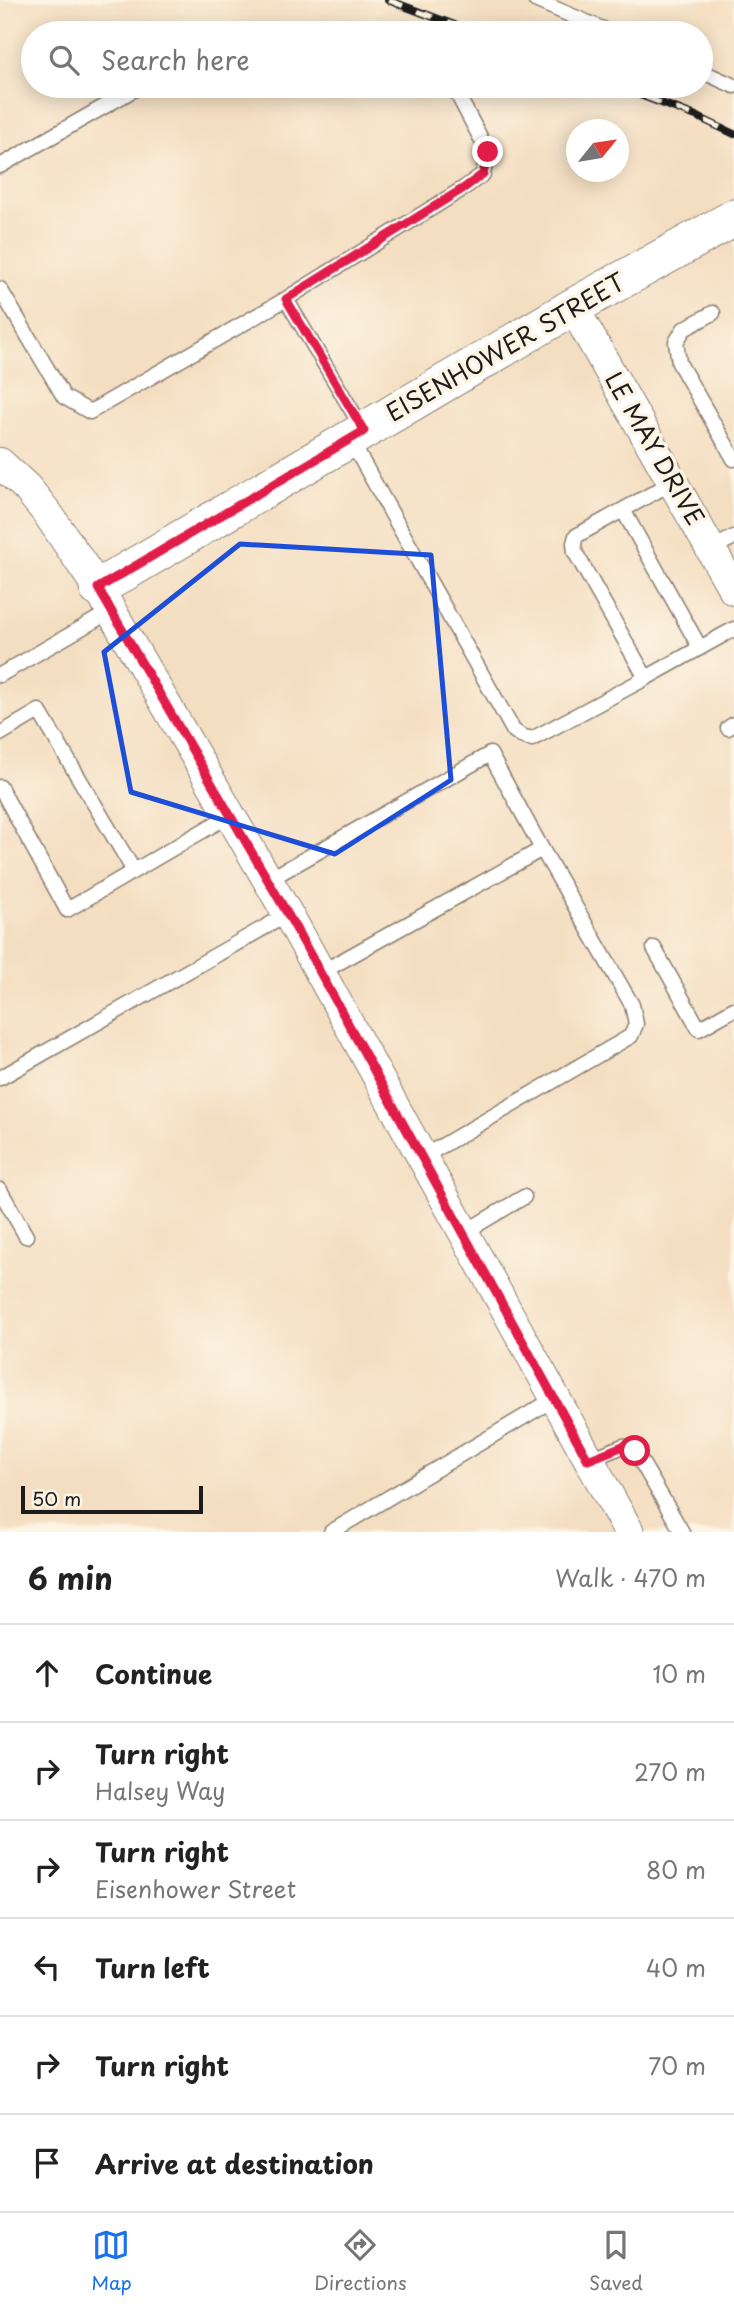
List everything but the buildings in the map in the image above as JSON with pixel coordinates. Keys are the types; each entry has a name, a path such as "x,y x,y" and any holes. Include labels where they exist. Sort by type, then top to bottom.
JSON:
{"street":[{"name":"EISENHOWER STREET","path":"105,600 357,435 573,307 734,218"},
{"name":"LE MAY DRIVE","path":"573,307 673,482 722,543 734,590"},
{"path":"0,463 27,488 48,514 105,600 288,914 629,1532"}],"lane":[{"path":"535,0 584,21"},
{"path":"713,76 734,86"},
{"path":"0,166 119,98"},
{"path":"0,289 65,397 90,412 286,299 483,174 488,152 459,98"},
{"path":"286,299 513,730 521,736 532,739 734,629"},
{"path":"713,313 684,329 676,342 679,363 734,459"},
{"path":"646,678 575,552 574,543 576,536 673,482"},
{"path":"623,510 700,648"},
{"path":"0,675 105,600"},
{"path":"0,734 39,711 134,871"},
{"path":"268,880 490,754 632,1005 636,1024 631,1036 421,1158"},
{"path":"0,787 66,910 230,815"},
{"path":"320,973 542,849"},
{"path":"0,1078 288,914"},
{"path":"654,948 699,1029 734,1009"},
{"path":"0,1190 26,1236"},
{"path":"463,1233 524,1197"},
{"path":"331,1532 554,1399"},
{"path":"588,1460 623,1446 635,1451 682,1532"}],"highlighted area":[{"path":"240,544 431,555 451,780 335,854 131,792 104,652"}],"railway":[{"path":"388,0 444,21"},
{"path":"648,98 734,134"}],"route":[{"path":"488,152 483,174 464,188 286,299 364,431 98,588 294,925 588,1460 623,1446 635,1451"}]}
